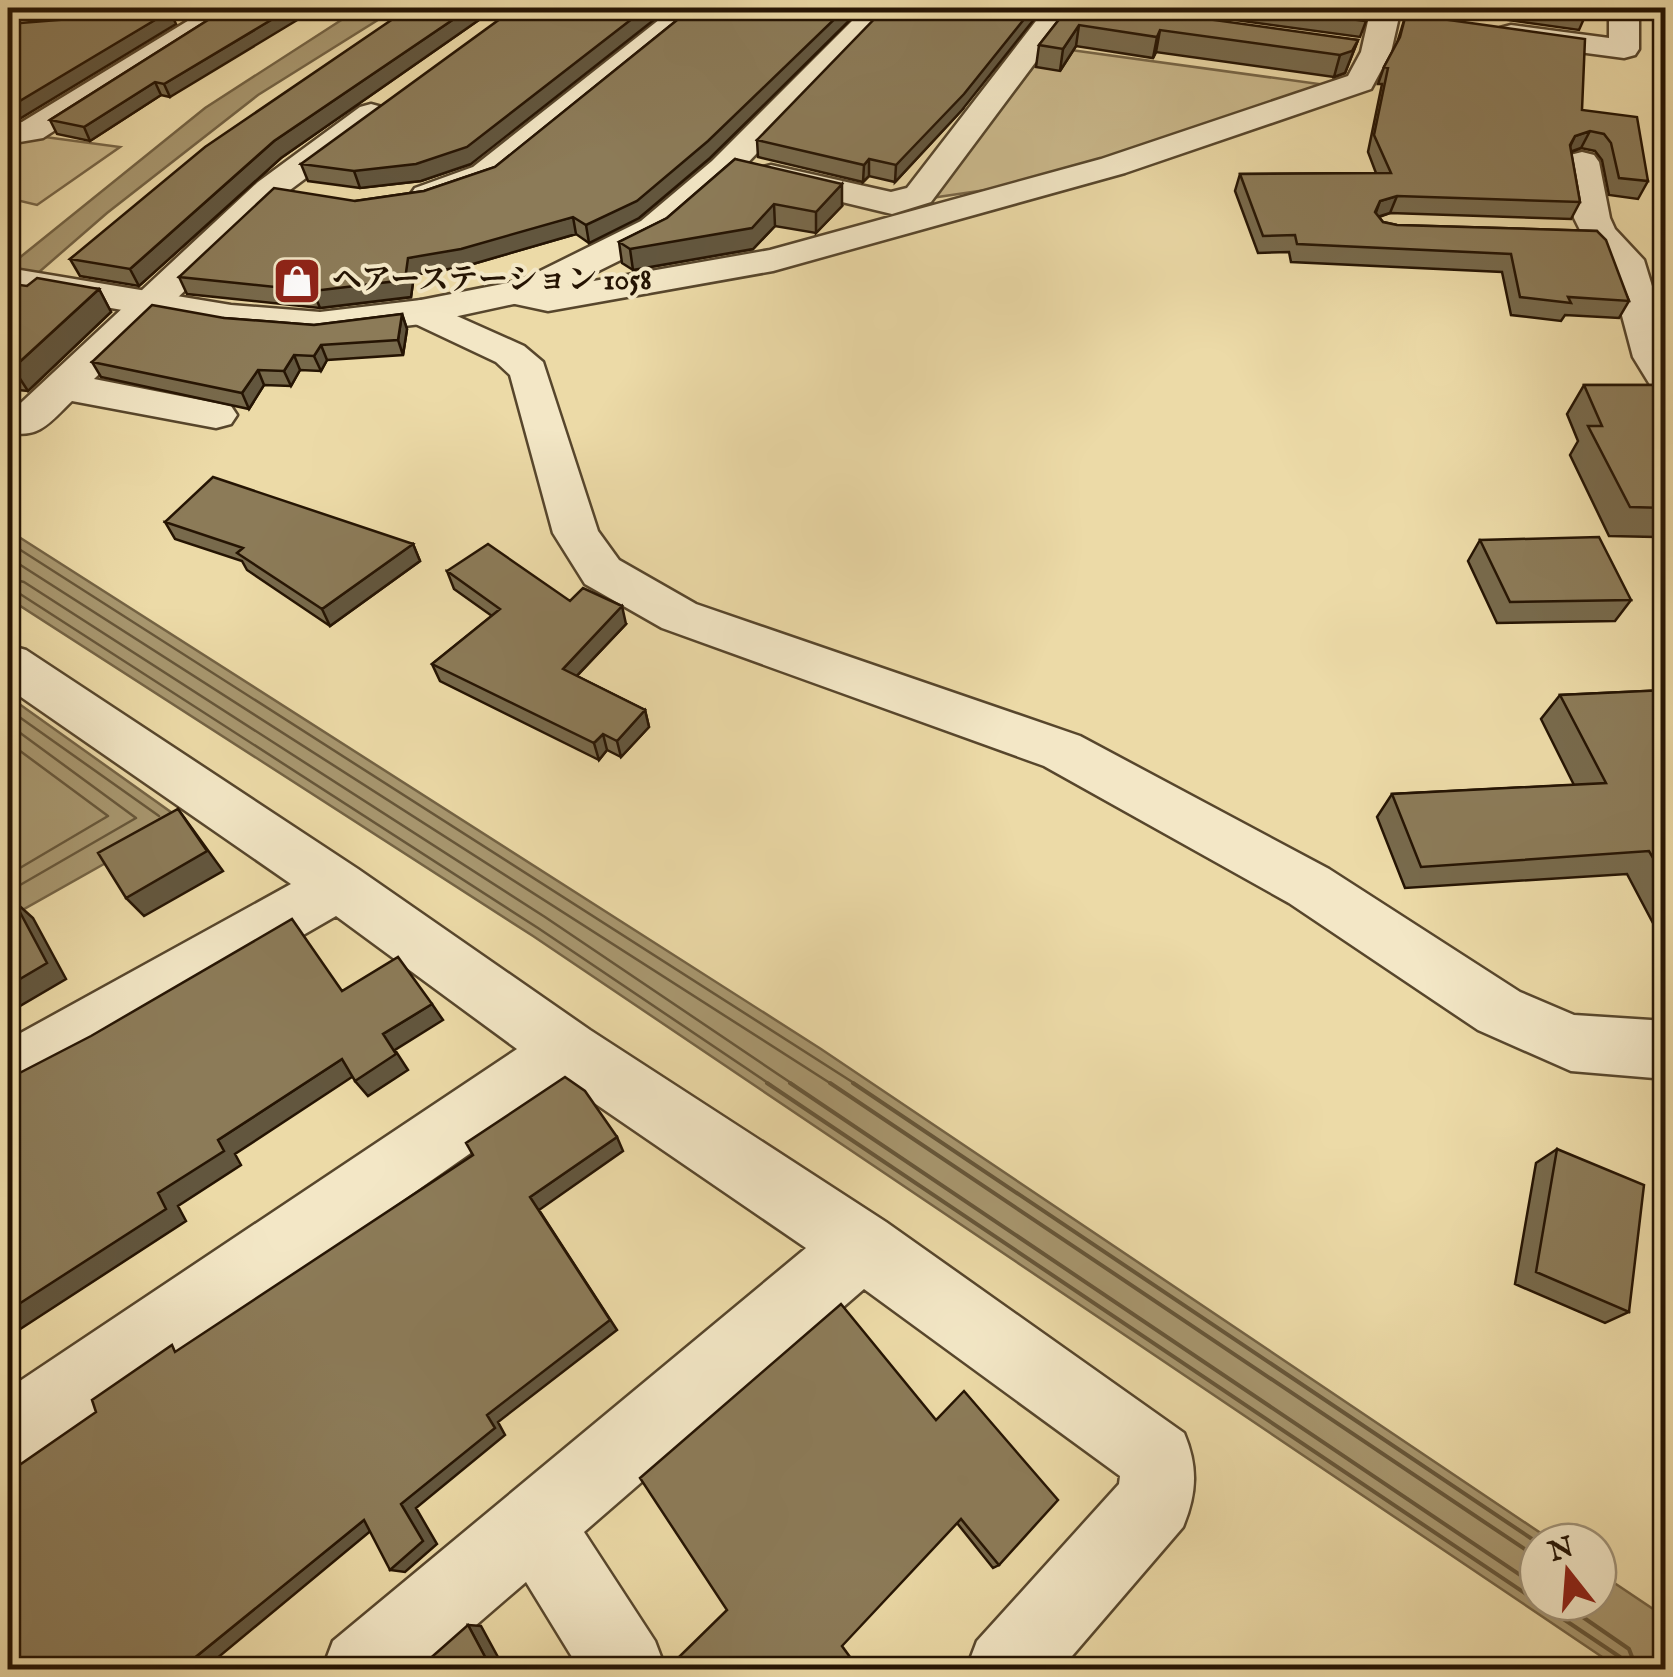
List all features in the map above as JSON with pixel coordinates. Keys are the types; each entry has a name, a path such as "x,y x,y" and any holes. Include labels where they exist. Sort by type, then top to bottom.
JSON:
{"street":[{"path":"160,12 217,8"},
{"path":"8,134 31,131 229,8"},
{"path":"394,199 428,195 485,174 691,8"},
{"path":"24,282 231,317 320,324 421,312 514,294 588,265 654,229 727,164 881,8"},
{"path":"915,208 918,194 1071,8"},
{"path":"1476,29 1624,49 1624,8"},
{"path":"514,294 548,300 773,260 915,208 1113,166 1360,82 1376,52 1385,12 1421,21"},
{"path":"1337,47 1376,52"},
{"path":"24,423 270,190 392,99"},
{"path":"1582,162 1592,218 1599,234 1626,260 1653,357 1666,379"},
{"path":"727,164 915,208"},
{"path":"270,190 306,195"},
{"path":"1561,233 1599,234"},
{"path":"421,312 510,354 529,371 576,533 602,572 680,616 1062,751 1308,886 1499,1010 1554,1035 1572,1043 1666,1050"},
{"path":"61,386 216,415"},
{"path":"8,663 338,886 568,1050 862,1246 1158,1458 1156,1500 1006,1670"},
{"path":"8,1072 338,886"},
{"path":"8,1432 568,1050"},
{"path":"362,1670 862,1246"},
{"path":"535,1525 626,1670"}],"shaded area":[{"path":"1049,47 1333,86 1027,184 931,198"},
{"path":"45,137 120,147 37,205 8,198 8,142"}],"water":[{"path":"360,8 397,8 258,95 107,213 8,299 8,267 205,108"},
{"path":"8,530 821,1049 1524,1522 1518,1522 1518,1600 533,936 8,598"},
{"path":"8,696 182,820 8,918"},
{"path":"1618,1585 1665,1617 1665,1669 1620,1669 1550,1622 1618,1622"}],"building":[{"path":"227,8 291,8 164,84 155,82 84,127 50,120"},
{"path":"409,8 470,8 274,141 130,269 70,259 205,147"},
{"path":"515,8 646,8 467,147 416,164 354,171 301,164"},
{"path":"692,8 846,8 708,141 637,201 586,225 573,217 461,249 408,258 405,280 313,291 179,277 274,188 355,201 424,191 495,167"},
{"path":"885,8 1033,8 964,94 896,165 869,159 864,165 757,140"},
{"path":"1068,8 1128,8 1358,40 1352,51 1340,55 1160,30 1157,37 1079,25 1063,49 1039,45"},
{"path":"1269,8 1370,8 1366,21"},
{"path":"1542,8 1586,8 1586,14"},
{"path":"170,11 13,105 8,106 8,24"},
{"path":"1406,14 1585,39 1582,110 1637,117 1648,181 1619,178 1611,143 1604,134 1590,131 1575,136 1570,145 1580,202 1397,196 1380,201 1375,212 1383,222 1397,225 1597,231 1606,240 1629,301 1568,297 1571,303 1520,297 1511,254 1297,244 1295,235 1263,236 1240,174 1391,173 1374,135 1388,68 1384,67 1400,37"},
{"path":"735,159 842,184 816,212 774,204 752,228 630,249 619,242 667,218"},
{"path":"37,278 99,289 13,368 8,367 8,297 20,285 27,286"},
{"path":"152,305 224,318 314,325 402,314 398,340 321,345 314,356 294,355 284,371 258,370 242,393 92,362"},
{"path":"1584,385 1666,385 1666,508 1630,507 1588,426 1602,426"},
{"path":"213,477 413,544 322,609 237,553 243,548 165,522"},
{"path":"1599,537 1631,600 1510,602 1480,540"},
{"path":"488,544 570,601 583,588 622,606 563,669 645,710 617,741 603,734 594,743 432,664 500,609 447,571"},
{"path":"1666,690 1666,880 1649,851 1421,867 1392,794 1606,783 1560,695"},
{"path":"178,809 207,851 126,898 98,853"},
{"path":"14,901 47,963 8,986 8,905"},
{"path":"292,919 342,991 398,957 432,1004 383,1034 396,1054 355,1081 342,1059 218,1140 224,1151 158,1193 166,1209 8,1311 8,1079 91,1036"},
{"path":"565,1077 585,1091 617,1137 530,1197 610,1320 487,1415 495,1428 401,1504 423,1541 390,1570 364,1520 187,1664 189,1670 8,1670 8,1473 96,1412 92,1400 172,1345 175,1352 473,1155 466,1143"},
{"path":"1557,1149 1644,1185 1629,1312 1536,1272"},
{"path":"841,1304 936,1420 964,1391 1058,1500 999,1565 961,1519 842,1646 850,1657 839,1670 687,1670 679,1657 727,1610 640,1478"},
{"path":"468,1625 492,1670 417,1670"}],"place":[{"name":"ヘアーステーション 1058","path":"297,281"}]}
